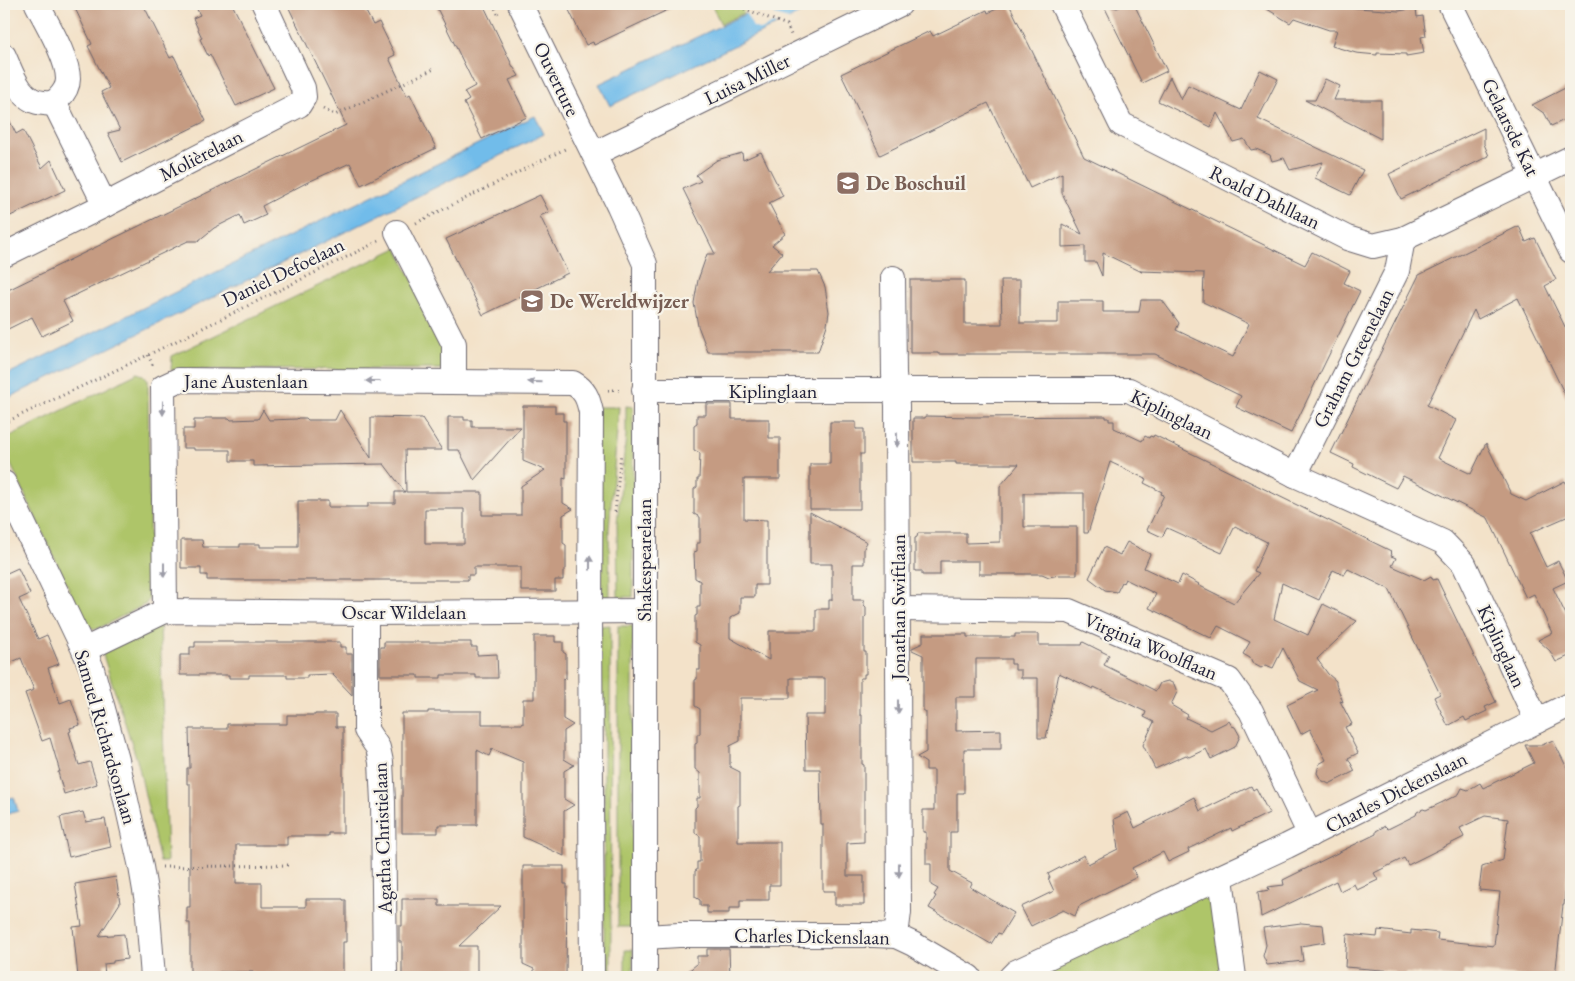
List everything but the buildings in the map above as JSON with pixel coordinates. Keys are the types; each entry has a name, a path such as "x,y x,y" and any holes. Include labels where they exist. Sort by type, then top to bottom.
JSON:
{"street":[{"path":"4,56 18,86 26,96 36,102 45,104 54,102 61,96 68,80 66,63 37,4"},
{"path":"264,4 303,88 304,97"},
{"name":"Ouverture","path":"520,4 594,154"},
{"name":"Luisa Miller","path":"594,154 900,4"},
{"name":"Roald Dahllaan","path":"1062,4 1121,124 1347,238 1373,246 1403,239 1571,158"},
{"name":"Gelaarsde Kat","path":"1450,4 1571,251"},
{"name":"Molièrelaan","path":"4,255 299,105 304,97"},
{"path":"54,102 105,205"},
{"name":"Shakespearelaan","path":"594,154 645,264 634,390 644,611 645,977"},
{"path":"397,232 454,344 454,382"},
{"name":"Graham Greenelaan","path":"1295,475 1397,271 1403,239"},
{"name":"Jonathan Swiftlaan","path":"893,278 895,391 897,405 898,609 899,912 896,936"},
{"name":"Jane Austenlaan","path":"165,610 163,387 178,380 573,383 582,389"},
{"path":"582,389 588,399 591,412 592,977"},
{"name":"Kiplinglaan","path":"634,390 1129,390 1295,475 1443,542 1464,564 1537,721"},
{"name":"Samuel Richardsonlaan","path":"4,483 92,669 117,760 141,867 147,902 153,977"},
{"name":"Virginia Woolflaan","path":"898,609 1069,611 1229,680 1251,711 1310,835"},
{"path":"84,650 165,610"},
{"name":"Oscar Wildelaan","path":"165,610 366,613 644,611"},
{"name":"Agatha Christielaan","path":"366,613 366,730 378,748 381,762 384,828 385,977"},
{"name":"Charles Dickenslaan","path":"1011,977 1016,972 1310,835 1571,704"},
{"path":"1221,878 1234,977"},
{"name":"Charles Dickenslaan","path":"645,937 680,935 896,936 914,944 969,977"}],"path":[{"path":"736,5 787,24 789,30"},
{"path":"304,97 335,115 436,68"},
{"name":"Daniel Defoelaan","path":"4,423 148,355 570,147"},
{"path":"565,149 569,158"},
{"path":"582,389 634,390"},
{"path":"622,399 634,390"},
{"name":"Shakespearelaan","path":"615,520 621,446"},
{"path":"141,867 292,865"}],"green space":[{"path":"711,4 763,4 721,24"},
{"path":"397,248 448,354 449,369 171,370 172,356"},
{"path":"138,373 144,375 148,380 150,596 146,604 97,629 91,628 85,623 4,450 4,439"},
{"path":"626,406 633,407 633,597 618,597 617,523 626,435"},
{"path":"598,407 619,407 609,529 610,597 604,597 598,587"},
{"path":"160,623 167,862 160,862 138,763 102,652"},
{"path":"610,625 611,977 604,977 604,727 598,719 600,626"},
{"path":"618,626 633,626 633,927 618,927"},
{"path":"1198,895 1217,905 1225,977 1030,977"},
{"path":"625,950 633,950 633,977 625,977"}],"water":[{"path":"766,4 820,4 610,106 599,84"},
{"path":"535,116 544,134 4,400 4,376"},
{"path":"14,797 18,811 4,815 4,800"}],"pier":[{"path":"760,4 770,4 775,15 789,21 780,26 773,24 761,30 753,27 746,14 742,12"}],"place":[{"name":"De Boschuil","path":"848,183"},
{"name":"De Wereldwijzer","path":"532,301"}]}
